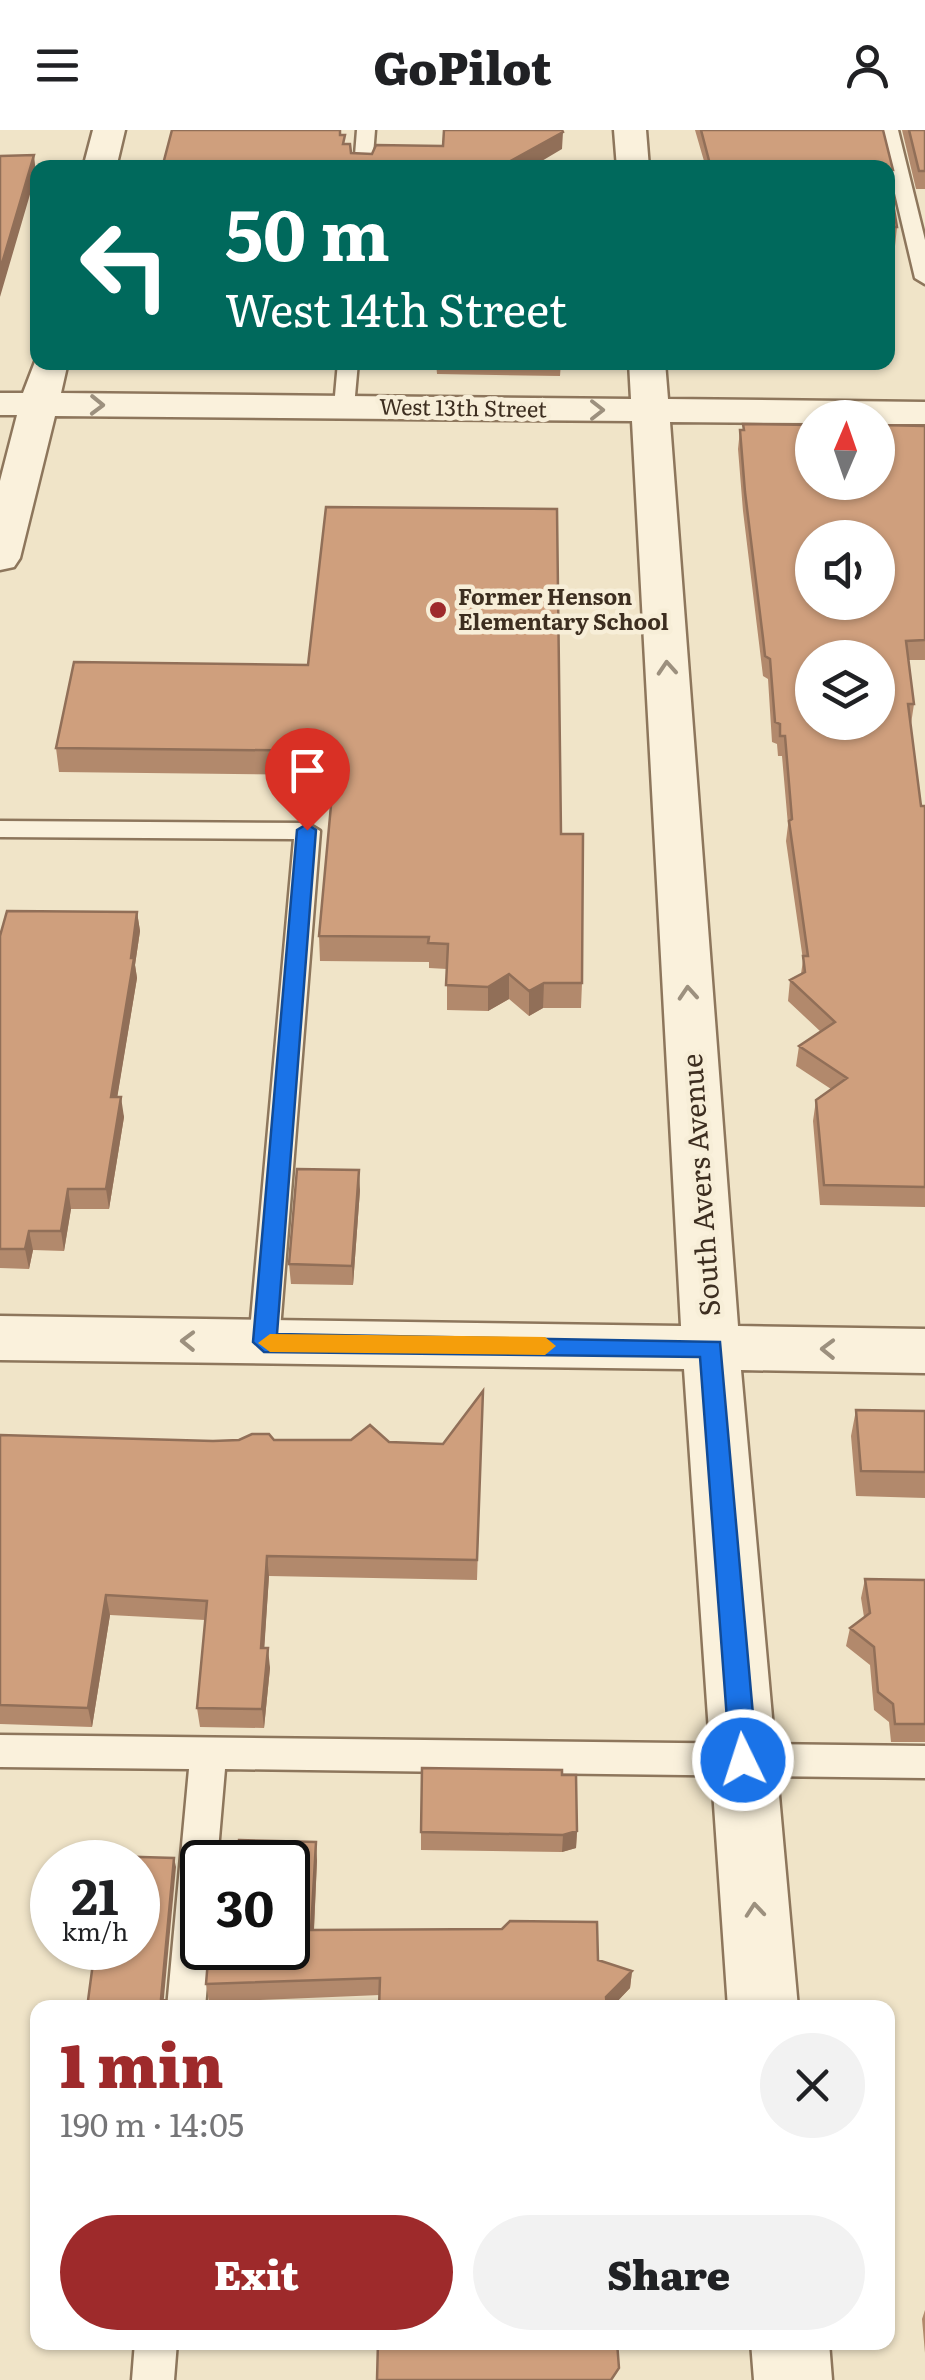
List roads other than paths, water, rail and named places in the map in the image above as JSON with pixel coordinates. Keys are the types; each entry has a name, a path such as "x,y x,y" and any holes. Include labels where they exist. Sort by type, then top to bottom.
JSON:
{"street":[{"path":"102,160 109,130"},
{"path":"630,130 632,160"},
{"path":"0,558 48,370"},
{"name":"West 13th Street","path":"0,404 344,407 648,386 925,413"},
{"name":"South Avers Avenue","path":"648,386 712,1348 762,2000"},
{"path":"0,1338 925,1350"},
{"path":"791,2350 793,2380"}],"lane":[{"path":"364,160 366,130"},
{"path":"888,130 925,278"},
{"path":"344,407 347,370"},
{"path":"0,829 307,830 264,1342"},
{"path":"0,1751 925,1762"},
{"path":"187,2000 208,1754"},
{"path":"153,2380 155,2350"}],"place":[{"name":"Former Henson Elementary School","path":"438,610"}]}
